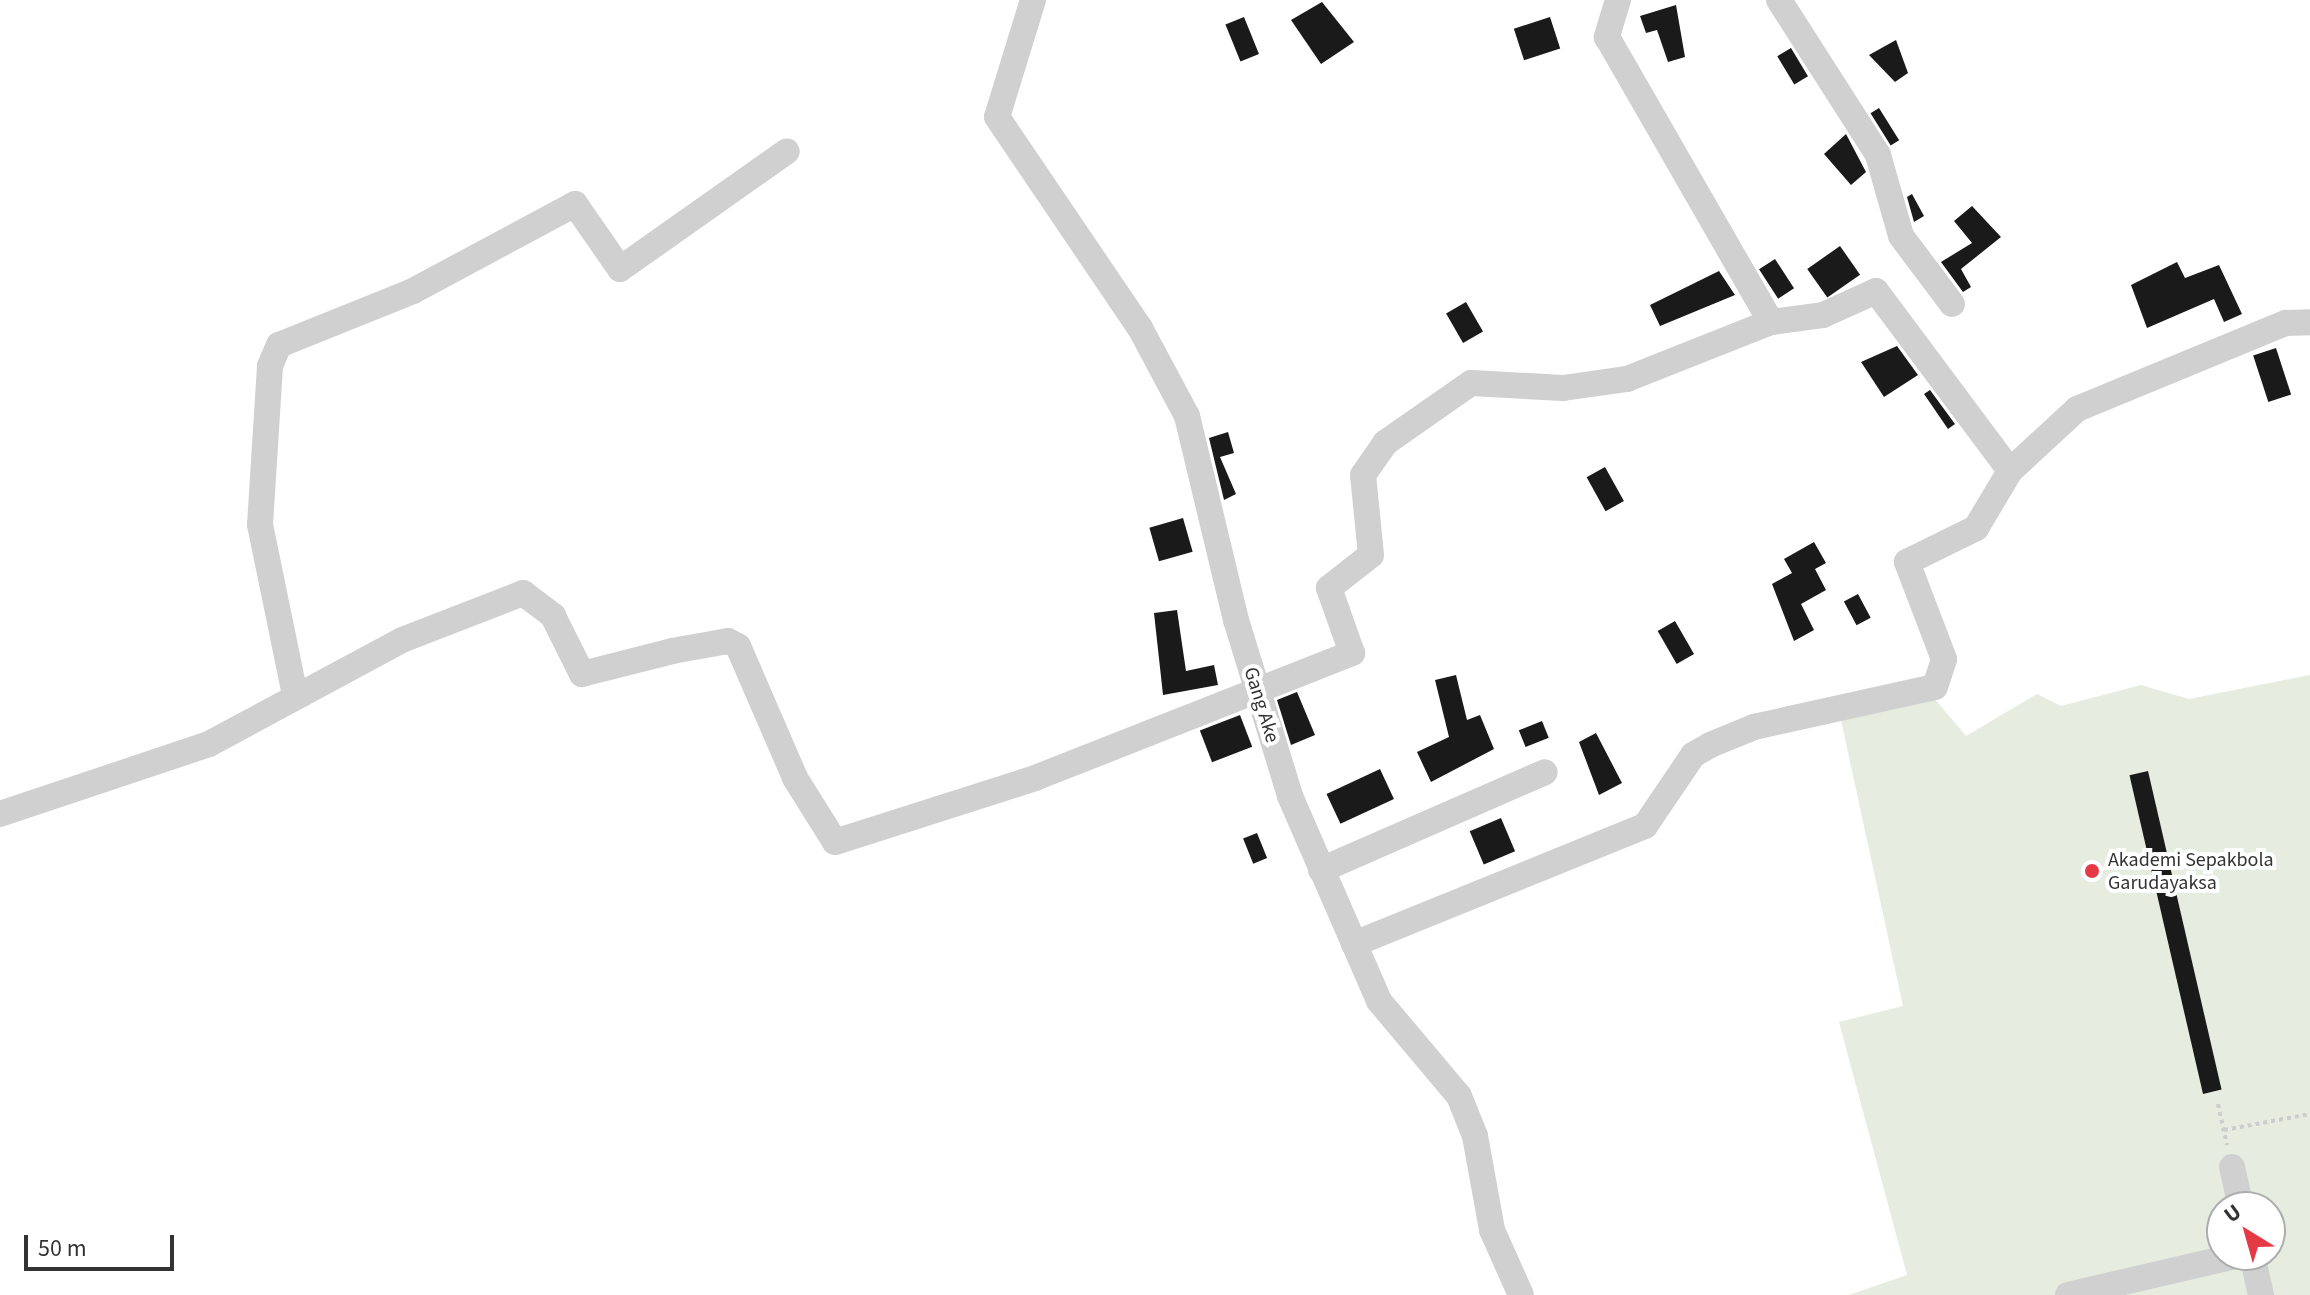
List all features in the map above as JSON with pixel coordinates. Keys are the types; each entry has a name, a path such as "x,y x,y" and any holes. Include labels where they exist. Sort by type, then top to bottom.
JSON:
{"street":[{"name":"Gang Ake","path":"1033,0 997,117 1140,328 1187,416 1257,695 1321,870 1379,1001 1459,1096 1475,1136 1492,1230 1521,1295"},
{"path":"1618,0 1607,37 1771,322"},
{"path":"1779,0 1878,155 1901,236 1952,304"},
{"path":"295,695 260,525 270,366 279,345 413,291 575,204 620,269 787,151"},
{"path":"0,814 186,753 402,640 523,593 553,616 582,674 728,641 749,662 795,778 835,842 1257,695 1352,653 1329,588 1371,555 1360,496 1363,475 1385,443 1471,383 1563,388 1627,379 1771,322 1823,315 1869,292 1881,293 2010,471"},
{"path":"1354,944 1645,826 1693,755 1710,745 1754,727 1935,687 1944,659 1907,562 1982,523 2010,471 2077,409 2286,323 2310,322"},
{"path":"1321,870 1545,772"},
{"path":"2232,1167 2237,1191"},
{"path":"2068,1295 2206,1263"},
{"path":"2256,1271 2261,1295"}],"path":[{"path":"2218,1104 2232,1167"},
{"path":"2224,1130 2310,1114"}],"shaded area":[{"name":"Akademi Sepakbola Garudayaksa","path":"2310,675 2310,1295 1849,1295 1907,1275 1839,1022 1903,1006 1841,720 1934,698 1966,736 2037,694 2061,706 2141,685 2189,699"}],"building":[{"path":"1322,2 1354,42 1321,64 1291,20"},
{"path":"1676,5 1685,57 1668,62 1657,30 1646,33 1640,16"},
{"path":"1244,17 1259,54 1240,62 1225,24"},
{"path":"1550,17 1560,48 1524,60 1514,29"},
{"path":"1896,40 1908,73 1895,82 1869,55"},
{"path":"1791,48 1808,76 1794,85 1777,56"},
{"path":"1879,108 1899,140 1891,146 1871,113"},
{"path":"1846,134 1866,172 1851,185 1824,154"},
{"path":"1912,194 1924,216 1914,222 1907,197"},
{"path":"1972,206 2001,237 1961,269 1971,287 1963,292 1941,262 1972,243 1954,221"},
{"path":"1840,246 1860,275 1827,298 1807,269"},
{"path":"1775,259 1794,288 1778,299 1759,269"},
{"path":"2177,262 2185,278 2219,265 2242,314 2224,322 2214,299 2147,328 2131,285"},
{"path":"1719,271 1735,295 1660,326 1650,305"},
{"path":"1466,302 1483,331 1463,343 1446,314"},
{"path":"1897,346 1918,375 1884,397 1861,362"},
{"path":"2276,348 2291,395 2268,402 2253,355"},
{"path":"1930,390 1955,424 1948,429 1924,394"},
{"path":"1228,432 1234,453 1220,457 1236,494 1224,500 1209,438"},
{"path":"1605,467 1624,501 1606,511 1587,477"},
{"path":"1183,518 1193,552 1159,561 1149,528"},
{"path":"1814,542 1826,563 1815,569 1826,590 1801,604 1814,630 1794,641 1772,584 1792,573 1784,559"},
{"path":"1858,594 1871,618 1857,625 1844,602"},
{"path":"1177,610 1186,671 1214,665 1218,685 1163,695 1154,613"},
{"path":"1675,621 1694,654 1677,664 1658,631"},
{"path":"1456,675 1467,720 1480,715 1494,749 1431,782 1417,752 1449,737 1435,680"},
{"path":"1297,692 1315,735 1291,745 1277,700"},
{"path":"1240,715 1252,747 1212,762 1200,730"},
{"path":"1542,721 1549,738 1526,747 1519,730"},
{"path":"1596,733 1622,783 1599,795 1579,742"},
{"path":"1380,769 1394,799 1340,824 1327,794"},
{"path":"2148,771 2222,1090 2203,1094 2129,775"},
{"path":"1501,818 1515,851 1484,864 1470,831"},
{"path":"1257,833 1267,858 1253,864 1243,839"}],"place":[{"name":"Akademi Sepakbola Garudayaksa","path":"2092,871"}]}
